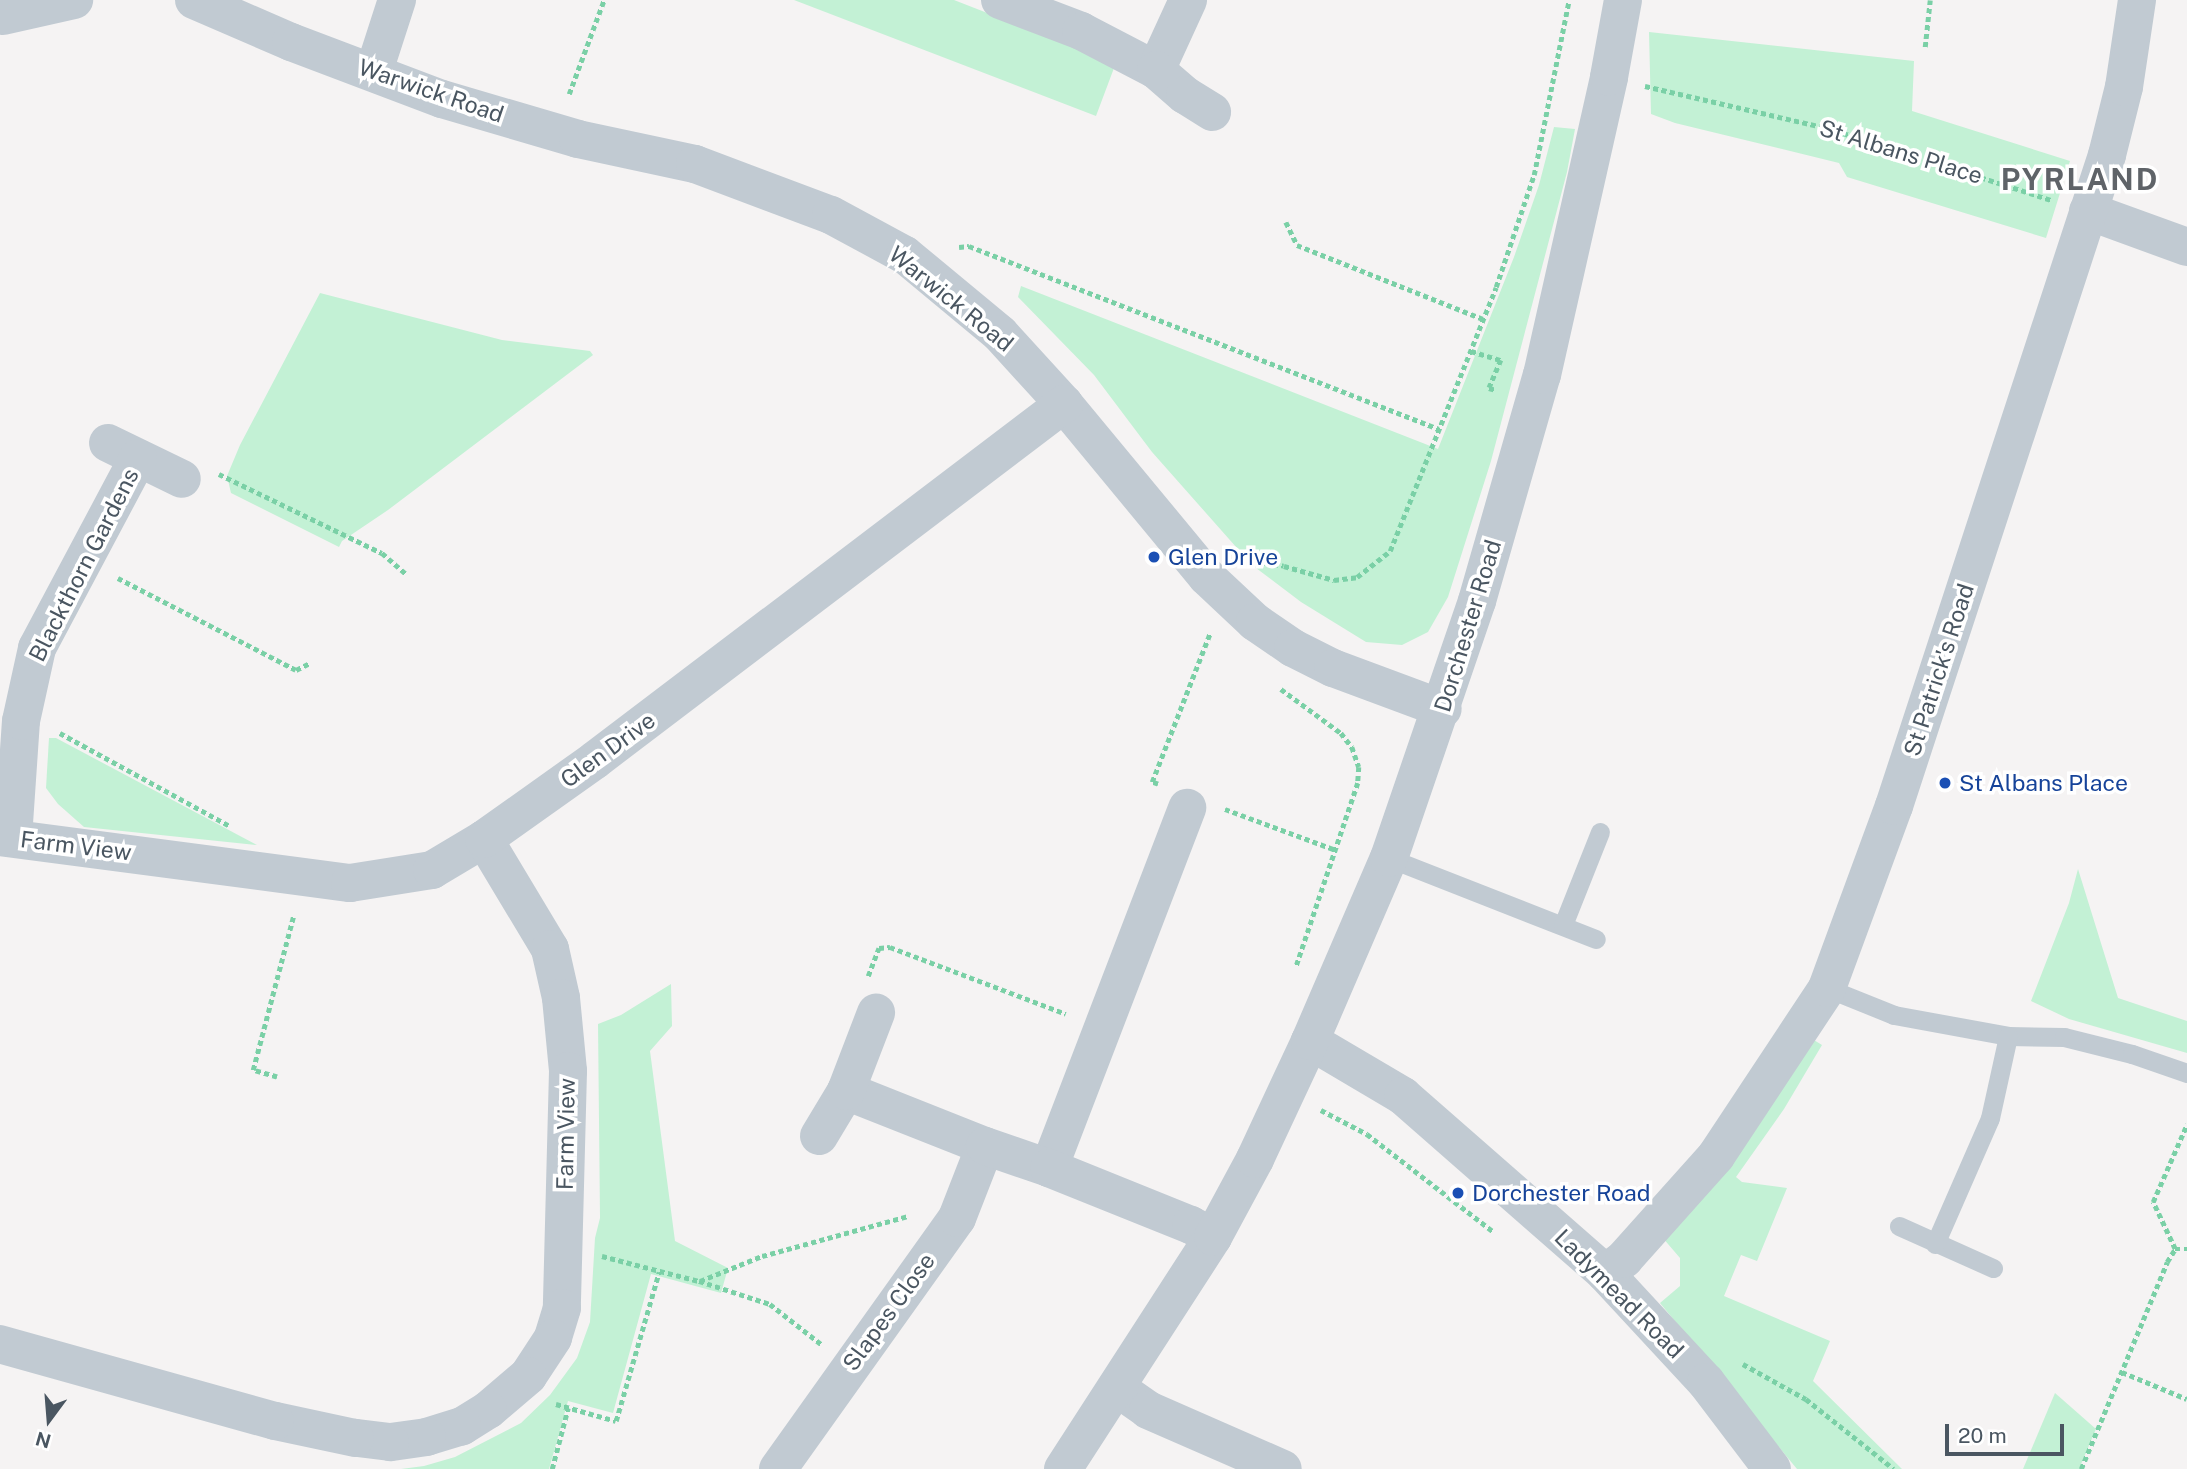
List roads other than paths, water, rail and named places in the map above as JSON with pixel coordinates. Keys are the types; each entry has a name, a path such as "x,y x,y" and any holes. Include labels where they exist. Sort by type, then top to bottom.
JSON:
{"street":[{"name":"Warwick Road","path":"194,0 291,42 374,71 442,99 554,132 695,164 831,215 905,256 1000,334 1064,404 1207,577 1255,622 1293,648 1333,668 1443,709"},
{"path":"374,71 397,0"},
{"path":"1000,0 1081,31 1156,70 1185,95 1212,112"},
{"path":"1156,70 1188,0"},
{"name":"Dorchester Road","path":"1063,1469 1213,1237 1255,1159 1310,1041 1389,858 1443,709 1542,375 1609,77 1623,0"},
{"name":"St Patrick's Road","path":"1605,1273 1624,1259 1716,1156 1827,988 1894,806 2088,211 2124,87 2137,0"},
{"path":"2,16 62,1"},
{"path":"2088,211 2187,247"},
{"name":"Glen Drive","path":"484,839 595,760 1064,404"},
{"name":"Blackthorn Gardens","path":"7,838 21,721 37,648 84,561 123,450 182,479"},
{"path":"1049,1168 1189,800"},
{"name":"Farm View","path":"0,1344 275,1421 390,1442 427,1437 462,1426 511,1391 542,1359 553,1338 562,1308 568,1071 561,998 550,949 484,839 432,870 350,883 7,838"},
{"path":"819,1136 846,1091 876,1013"},
{"name":"Ladymead Road","path":"1310,1041 1402,1096 1605,1273 1706,1382 1772,1469"},
{"path":"846,1091 985,1146 1049,1168 1191,1225 1213,1237"},
{"name":"Slapes Close","path":"778,1469 957,1218 985,1146"},
{"path":"1117,1388 1148,1410 1283,1469"}],"lane":[{"path":"1563,925 1600,832"},
{"path":"1389,858 1596,939"},
{"path":"1827,988 1894,1015 2008,1036 2064,1037 2132,1054 2187,1073"},
{"path":"1936,1244 1990,1118 2008,1036"},
{"path":"1899,1226 1993,1268"}],"place":[{"name":"Glen Drive","path":"1154,557"},
{"name":"St Albans Place","path":"1945,783"},
{"name":"Dorchester Road","path":"1458,1193"}],"district":[{"name":"PYRLAND","path":"2080,179"}]}
